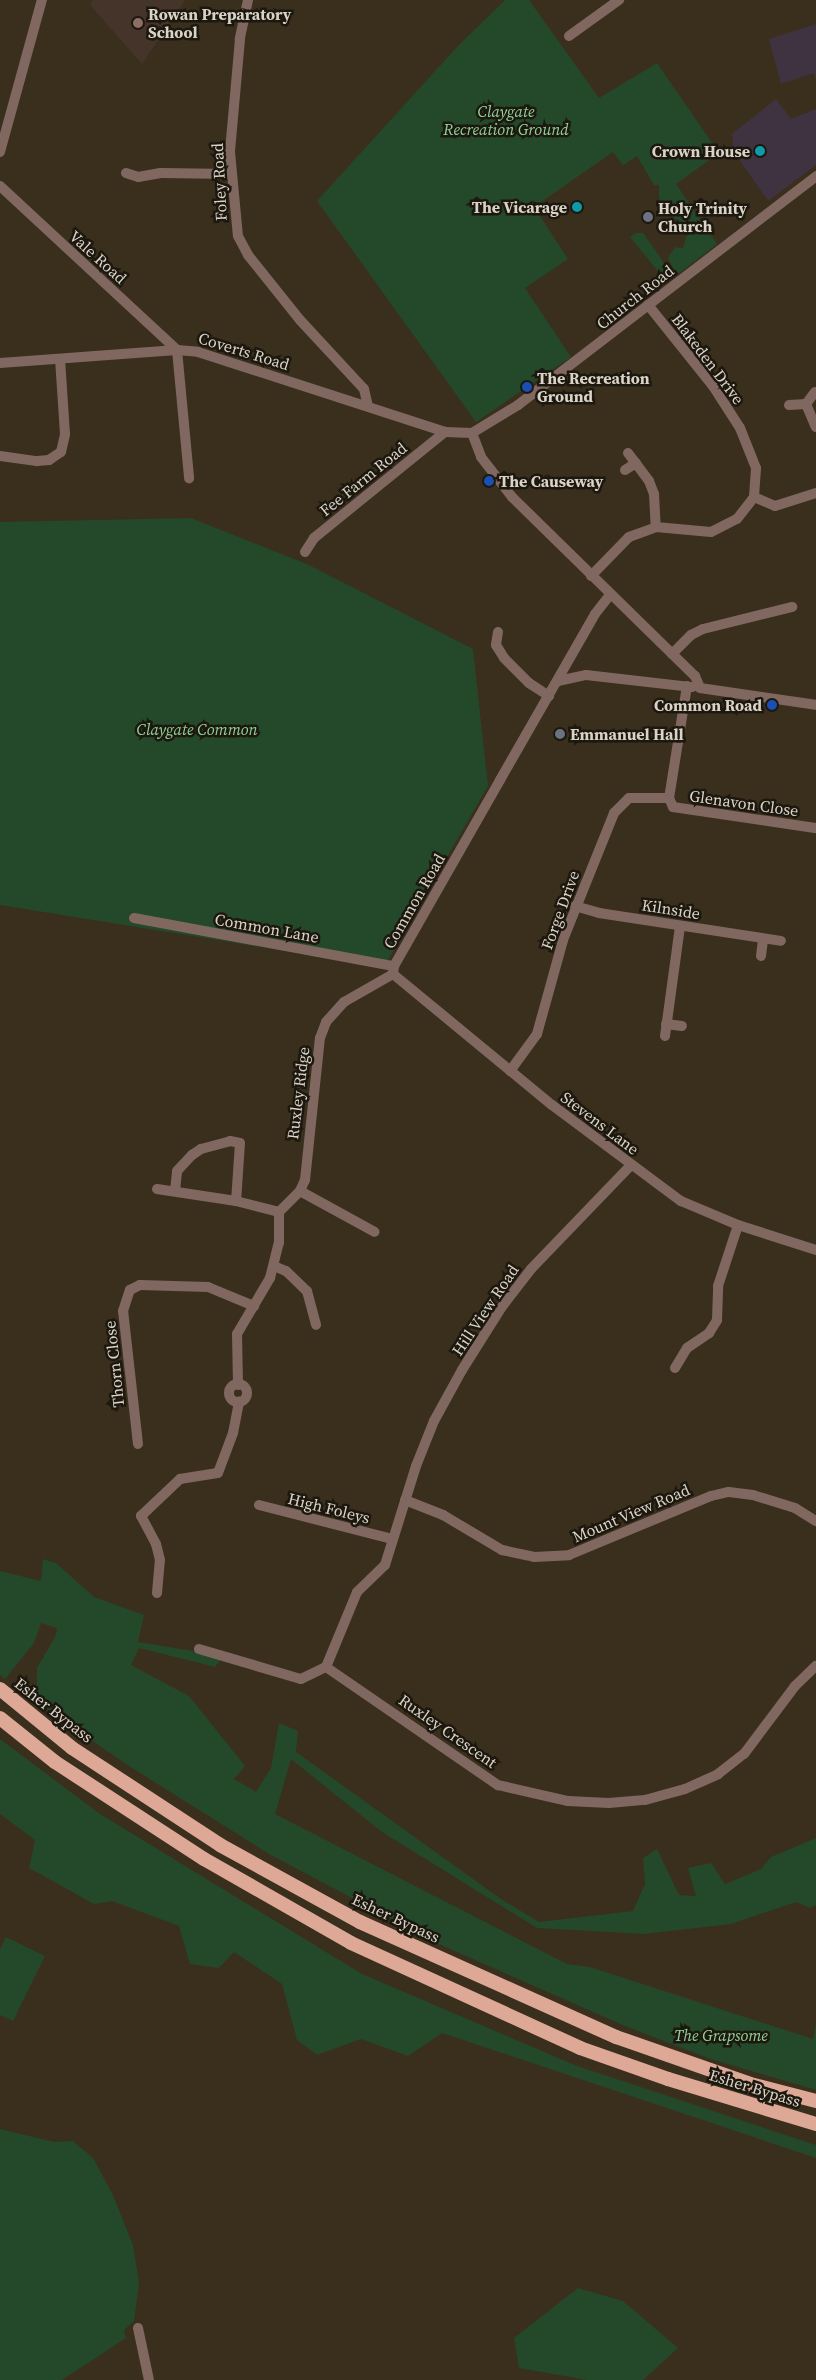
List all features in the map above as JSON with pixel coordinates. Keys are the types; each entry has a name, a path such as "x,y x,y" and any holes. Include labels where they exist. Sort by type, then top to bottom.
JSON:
{"highway":[{"name":"Esher Bypass","path":"0,1689 72,1748 220,1845 360,1922 616,2037 754,2085 816,2101"},
{"name":"Esher Bypass","path":"0,1718 55,1762 204,1859 352,1942 580,2048 677,2082 816,2124"}],"street":[{"path":"0,152 42,0"},
{"name":"Foley Road","path":"248,0 234,100 231,174 234,221 244,250 300,320 364,389 368,406"},
{"path":"569,36 619,0"},
{"path":"126,173 138,177 161,173 231,174"},
{"name":"Church Road","path":"472,433 518,405 815,178"},
{"name":"Vale Road","path":"0,186 177,350"},
{"name":"Blakeden Drive","path":"648,305 713,386 740,428 756,468 754,497"},
{"path":"177,350 189,478"},
{"name":"Coverts Road","path":"0,363 177,350 198,352 445,432 472,433"},
{"path":"0,456 37,461 49,460 61,452 65,434 60,359"},
{"path":"789,405 806,404 815,392"},
{"path":"806,404 816,427"},
{"name":"Fee Farm Road","path":"304,552 314,538 445,432"},
{"path":"472,433 494,477 610,595 695,676 700,688"},
{"path":"628,454 636,463 654,494 656,527"},
{"path":"625,470 636,463"},
{"path":"591,576 629,537 656,527 711,532 737,519 754,497 775,506 816,493"},
{"name":"Common Road","path":"394,970 596,614 610,595"},
{"path":"672,654 691,635 703,629 792,607"},
{"path":"498,632 496,645 504,658 529,683 549,696"},
{"path":"558,680 586,675 687,686 816,705"},
{"name":"Glenavon Close","path":"687,686 669,798 673,807 678,810 816,828"},
{"name":"Forge Drive","path":"510,1071 537,1034 575,906 608,826 622,804 639,796 669,798"},
{"name":"Kilnside","path":"575,906 680,926 781,942"},
{"name":"Common Lane","path":"134,918 394,970"},
{"path":"665,1036 680,926"},
{"path":"761,956 763,939"},
{"name":"Stevens Lane","path":"394,970 510,1071 631,1165 681,1201 738,1225 816,1250"},
{"name":"Ruxley Ridge","path":"300,1191 305,1180 315,1058 326,1022 344,1002 394,970"},
{"path":"666,1024 682,1026"},
{"path":"175,1191 177,1171 192,1155 201,1149 230,1141 240,1143 236,1201"},
{"name":"Hill View Road","path":"405,1500 434,1421 501,1308 531,1269 631,1165"},
{"path":"157,1190 236,1201 279,1212"},
{"path":"157,1593 158,1552 141,1516 180,1479 218,1473 233,1433 238,1402 245,1399 247,1391 238,1384 237,1334 254,1306 274,1266 279,1212 300,1191 375,1232"},
{"path":"675,1368 687,1348 709,1333 718,1320 718,1286 738,1225"},
{"path":"274,1266 286,1271 307,1291 316,1325"},
{"name":"Thorn Close","path":"138,1444 123,1311 130,1290 140,1285 208,1288 254,1306"},
{"name":"Mount View Road","path":"405,1500 443,1515 502,1550 534,1557 569,1555 711,1496 729,1492 752,1495 795,1508 816,1521"},
{"path":"199,1649 302,1679 326,1667 357,1592 385,1565 405,1500"},
{"name":"High Foleys","path":"259,1506 392,1539"},
{"name":"Ruxley Crescent","path":"326,1667 498,1785 568,1801 609,1803 645,1800 685,1789 718,1774 744,1754 795,1686 816,1666"},
{"path":"138,2328 149,2380"}],"shaded area":[{"name":"Rowan Preparatory School","path":"93,0 185,0 142,64 90,5"},
{"path":"816,24 816,80 814,73 781,84 769,39"},
{"path":"776,99 791,119 816,109 816,165 768,201 734,152 732,134"}],"green space":[{"name":"Claygate Recreation Ground","path":"505,0 529,0 599,98 657,63 719,153 676,184 717,244 677,275 668,258 675,247 683,248 687,235 659,198 659,185 654,185 637,156 623,165 613,152 534,207 568,259 525,288 571,357 476,422 317,201 457,47"},
{"path":"636,233 643,233 663,261 666,281 630,237"},
{"name":"Claygate Common","path":"191,518 309,565 473,649 488,786 384,967 0,905 0,522"},
{"name":"The Grapsome","path":"43,1559 56,1563 94,1597 144,1615 138,1642 224,1656 215,1667 139,1648 131,1665 189,1696 245,1766 234,1779 256,1792 271,1768 279,1723 298,1731 296,1752 501,1899 539,1922 633,1911 645,1884 643,1858 657,1849 679,1895 696,1896 688,1868 711,1863 725,1884 761,1869 771,1857 816,1838 816,1905 810,1908 796,1902 731,1924 644,1934 537,1928 382,1832 291,1759 275,1814 567,1964 590,1967 813,2039 816,2024 816,2090 711,2059 625,2026 439,1944 269,1854 129,1766 37,1703 37,1668 55,1637 57,1628 41,1623 34,1643 5,1679 0,1675 0,1571 41,1581"},
{"path":"0,1739 100,1814 362,1974 577,2066 816,2145 816,2158 442,2033 408,2056 361,2039 317,2055 297,2040 282,1984 234,1952 219,1968 190,1964 179,1926 112,1901 94,1904 29,1868 35,1840 0,1814"},
{"path":"6,1937 45,1956 13,2021 0,2015 0,1949"},
{"path":"0,2129 54,2142 73,2141 93,2158 113,2195 133,2245 139,2283 134,2321 124,2330 126,2338 62,2380 0,2380"},
{"path":"578,2288 623,2301 678,2348 643,2380 587,2380 519,2368 514,2338"}],"place":[{"name":"Rowan Preparatory School","path":"138,23"},
{"name":"Crown House","path":"760,151"},
{"name":"The Vicarage","path":"577,207"},
{"name":"Holy Trinity Church","path":"648,217"},
{"name":"The Recreation Ground","path":"527,387"},
{"name":"The Causeway","path":"489,481"},
{"name":"Common Road","path":"772,705"},
{"name":"Emmanuel Hall","path":"560,734"}]}
